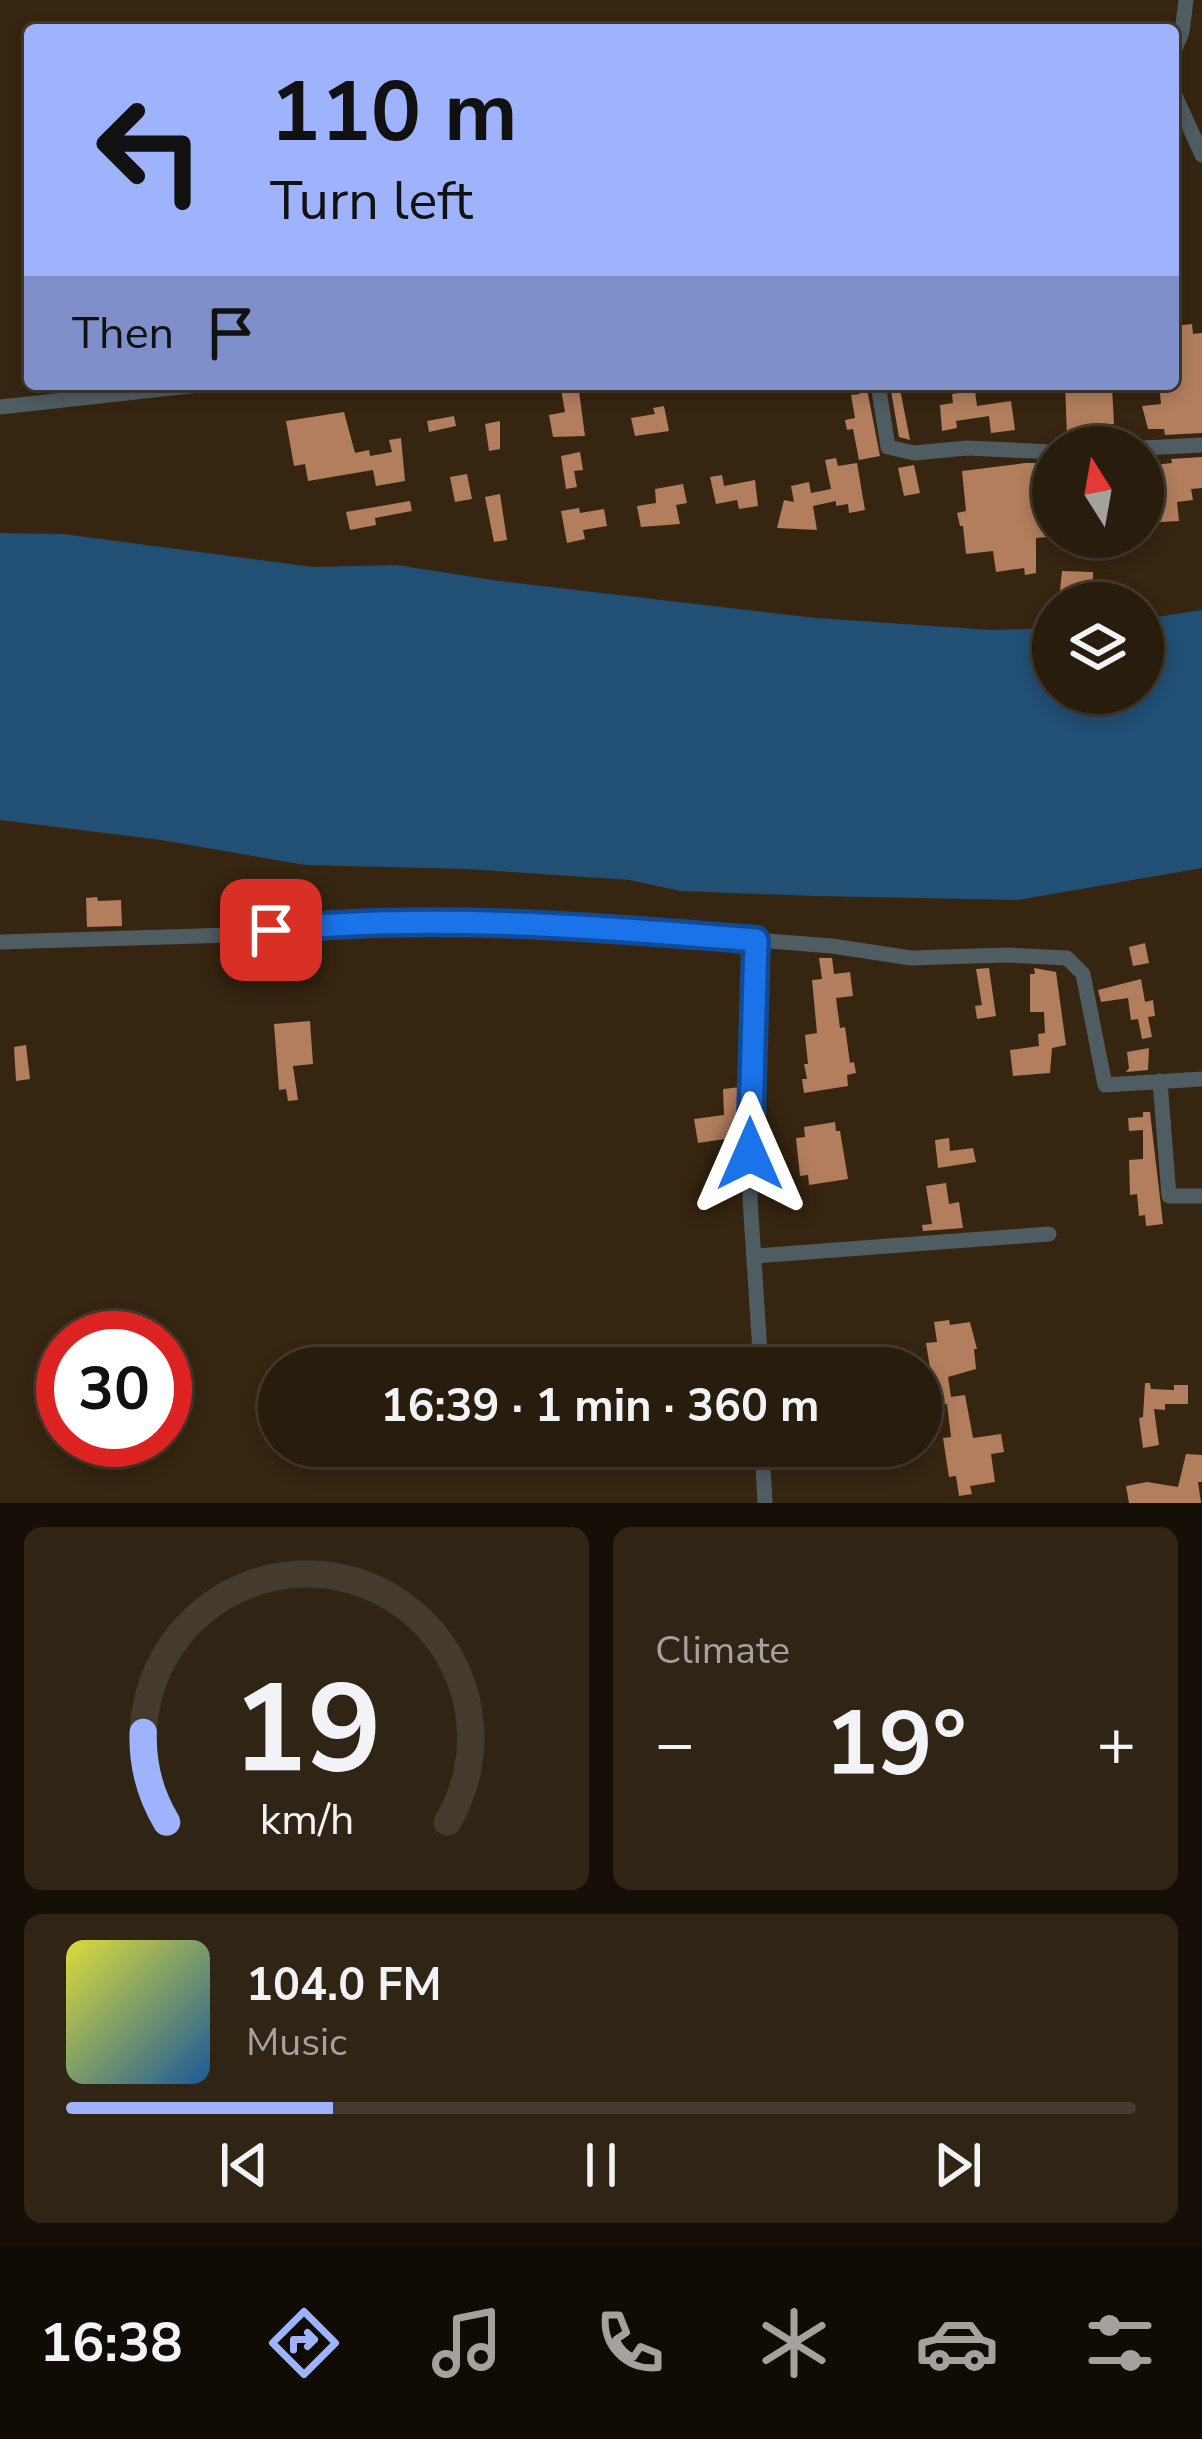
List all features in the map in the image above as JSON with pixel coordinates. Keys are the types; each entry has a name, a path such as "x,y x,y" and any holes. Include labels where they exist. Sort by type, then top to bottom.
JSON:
{"street":[{"path":"1179,39 1186,0"},
{"path":"1179,105 1202,155"},
{"path":"0,406 151,390"},
{"path":"879,390 888,447 914,452 1032,451"},
{"path":"1164,447 1202,445"},
{"path":"0,943 413,922 548,924 832,946 911,958 1067,958 1083,974 1105,1085 1202,1079"},
{"path":"756,940 750,1108 760,1347"},
{"path":"1160,1082 1169,1196 1202,1196"},
{"path":"755,1256 1049,1234"},
{"path":"763,1467 765,1503"}],"water":[{"path":"0,533 63,534 313,567 397,565 816,618 1032,629 1032,714 1164,714 1164,616 1202,610 1202,868 1018,900 680,891 630,880 305,865 161,840 0,820"}],"building":[{"path":"1192,324 1193,334 1202,333 1202,433 1165,435 1164,426 1147,426 1142,406 1161,404 1160,390 1179,390 1179,325"},
{"path":"561,390 579,390 585,436 553,437 549,415 565,412"},
{"path":"859,390 867,390 880,456 859,460 853,429 847,430 845,420 855,418 851,395 860,394"},
{"path":"891,390 900,390 910,440 899,437"},
{"path":"1065,390 1112,390 1114,424 1067,426"},
{"path":"975,391 977,406 1011,401 1015,430 991,433 989,416 956,421 957,428 942,431 940,405 953,403 952,394"},
{"path":"664,406 669,431 635,436 631,418 655,414 653,408"},
{"path":"344,412 355,453 392,452 389,440 401,438 405,481 376,486 373,470 308,481 305,464 294,466 286,421"},
{"path":"454,416 456,426 429,432 427,421"},
{"path":"500,421 500,449 489,451 485,424"},
{"path":"580,452 583,470 574,471 577,487 566,489 561,456"},
{"path":"1202,457 1202,488 1191,489 1193,500 1177,502 1179,521 1164,522 1164,464 1172,463 1171,459"},
{"path":"836,458 838,466 857,463 865,510 849,513 848,504 836,506 836,501 813,506 817,530 777,528 784,500 794,502 791,486 809,482 811,493 831,489 825,460"},
{"path":"1032,463 1036,573 1025,575 1024,568 996,572 993,551 966,554 957,513 966,511 962,471"},
{"path":"914,465 920,493 904,496 898,468"},
{"path":"467,474 472,499 455,502 450,477"},
{"path":"722,475 724,486 755,480 758,506 739,509 737,500 716,504 710,477"},
{"path":"683,484 687,503 676,505 680,524 641,527 637,506 656,503 655,489"},
{"path":"500,494 507,540 494,542 485,497"},
{"path":"410,501 412,511 375,518 376,525 350,530 346,512"},
{"path":"579,508 580,513 604,509 607,526 583,530 585,539 567,543 561,511"},
{"path":"1062,571 1093,572 1093,582 1061,582"},
{"path":"97,897 98,901 121,900 122,926 87,927 86,898"},
{"path":"1145,943 1149,963 1133,966 1129,947"},
{"path":"819,958 832,958 834,974 850,972 853,996 836,998 840,1028 845,1027 856,1073 847,1075 848,1086 804,1093 805,1035 817,1033 812,980 822,979"},
{"path":"989,968 996,1016 977,1019 975,1006 982,1005 976,969"},
{"path":"1034,968 1056,972 1066,1045 1052,1048 1050,1073 1013,1076 1010,1050 1039,1046 1038,1034 1045,1033 1044,1012 1030,1012"},
{"path":"1141,979 1145,1002 1153,1000 1155,1016 1148,1017 1152,1037 1142,1039 1138,1019 1131,1020 1128,998 1101,1002 1098,990"},
{"path":"310,1021 313,1064 293,1066 298,1100 288,1101 286,1089 279,1090 274,1024"},
{"path":"26,1045 30,1079 16,1081 14,1047"},
{"path":"1149,1048 1148,1070 1126,1072 1127,1052"},
{"path":"741,1087 739,1137 698,1143 694,1119 724,1115 723,1089"},
{"path":"1143,1112 1150,1112 1163,1224 1146,1226 1145,1215 1139,1216 1137,1194 1130,1195 1129,1160 1143,1159 1143,1130 1129,1131 1128,1118 1143,1117"},
{"path":"835,1122 848,1179 809,1185 808,1175 800,1176 796,1138 805,1137 804,1127"},
{"path":"949,1138 950,1151 973,1148 976,1162 938,1168 935,1140"},
{"path":"946,1183 949,1204 959,1202 963,1228 923,1231 922,1225 932,1224 926,1186"},
{"path":"934,1322 970,1322 976,1369 948,1377 951,1397 965,1395 973,1438 1001,1434 1004,1452 991,1454 995,1482 970,1486 972,1494 959,1496 956,1476 949,1477 943,1438 951,1437 947,1404 942,1405 942,1347 927,1347 926,1343 937,1342"},
{"path":"1145,1383 1151,1389 1188,1385 1188,1404 1154,1409 1159,1445 1143,1448 1139,1418 1143,1417"},
{"path":"1186,1454 1202,1455 1201,1503 1129,1503 1126,1486 1147,1482 1178,1487"}],"route":[{"path":"271,930 413,922 548,924 756,940 750,1154"}]}
